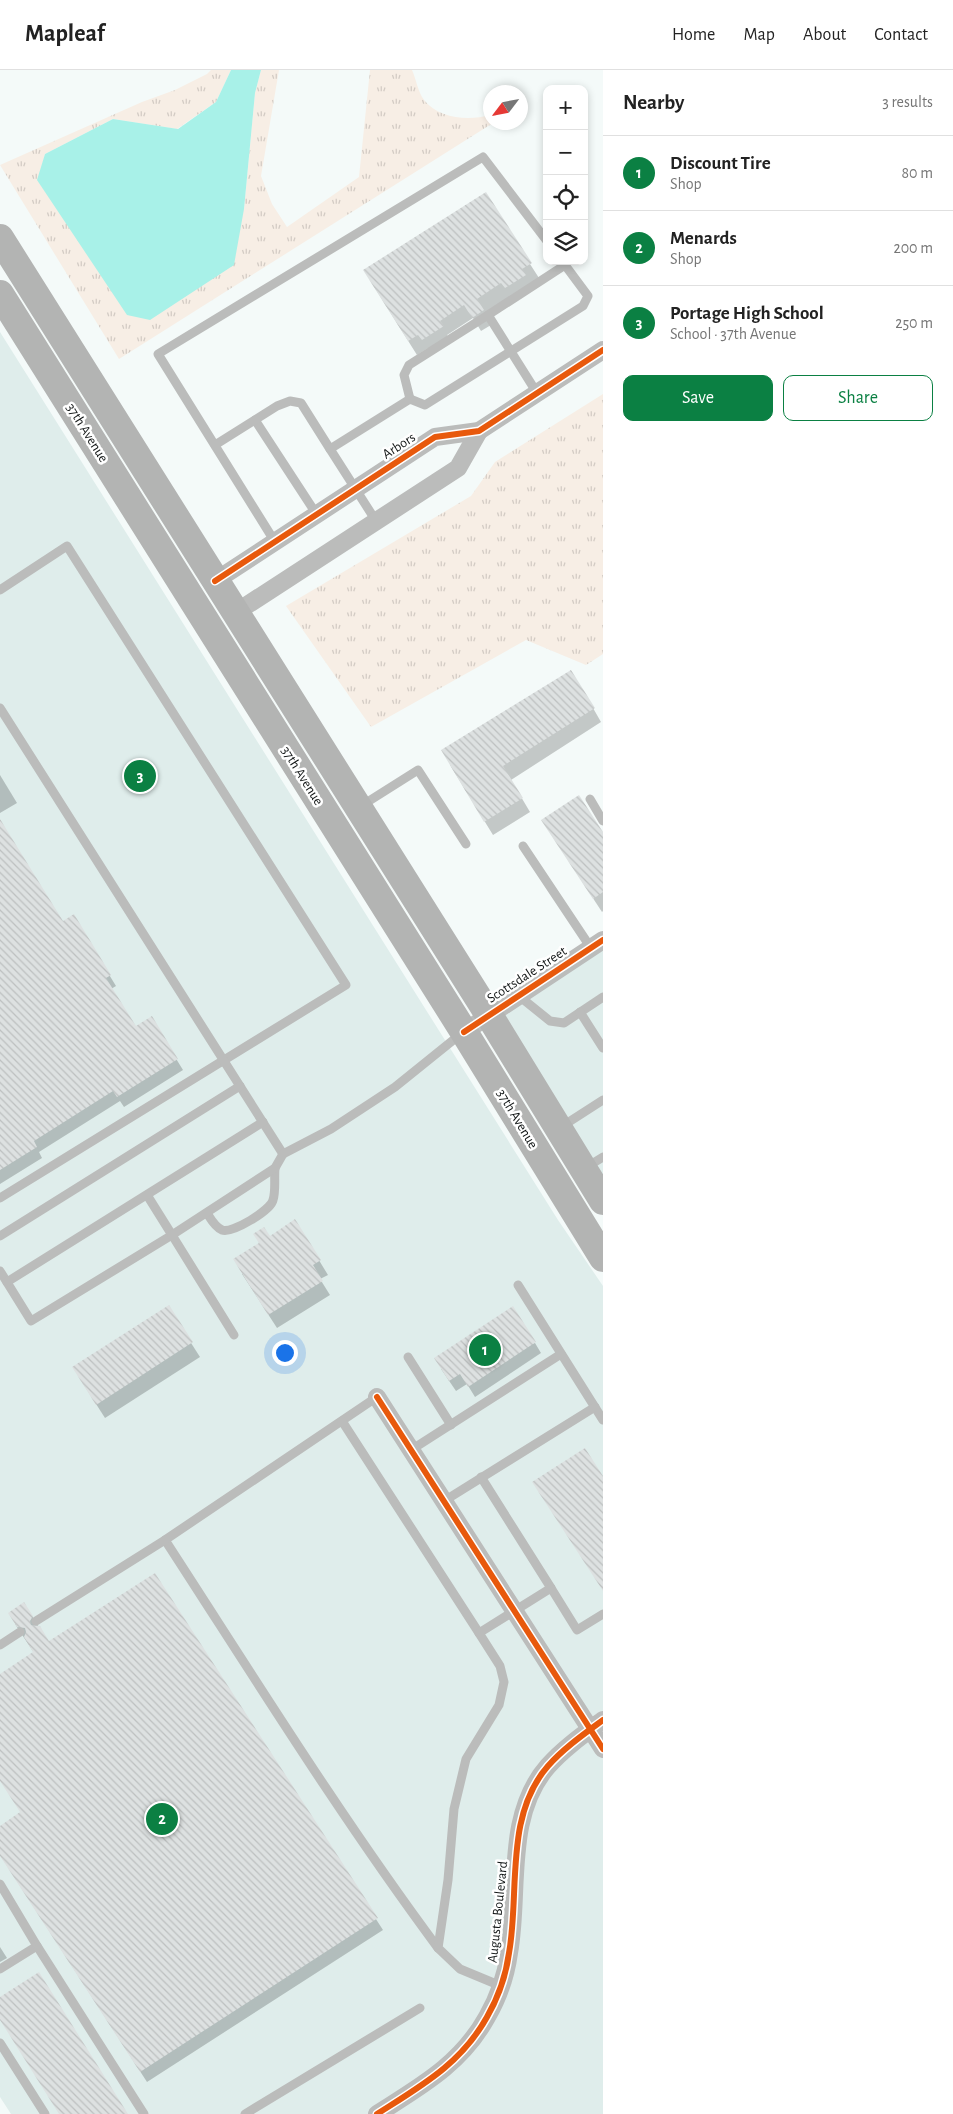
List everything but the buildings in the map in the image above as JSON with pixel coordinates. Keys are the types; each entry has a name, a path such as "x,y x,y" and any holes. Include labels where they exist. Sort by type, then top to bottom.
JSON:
{"main road":[{"path":"0,238 489,1015 558,1129 593,1163 603,1201"},
{"name":"37th Avenue","path":"0,294 464,1032 603,1258"}],"street":[{"name":"Arbors","path":"215,581 435,437 479,431 603,350"},
{"name":"Arbors","path":"235,613 458,468 479,431"},
{"name":"Scottsdale Street","path":"464,1032 597,944"},
{"path":"377,1397 514,1611 597,1724 603,1749"},
{"name":"Augusta Boulevard","path":"377,2114 438,2076 458,2056 487,2018 501,1986 509,1952 520,1830 528,1797 546,1767 568,1746 597,1724"}],"lane":[{"path":"275,542 158,354 483,157 543,236"},
{"path":"410,399 404,375 409,365 560,265"},
{"path":"410,399 426,405 582,306 588,296 565,265"},
{"path":"488,314 537,393"},
{"path":"330,449 410,399"},
{"path":"215,445 277,406 290,401 301,403 376,521"},
{"path":"255,420 317,515"},
{"path":"0,590 67,546 346,985 0,1198"},
{"path":"0,708 283,1154"},
{"path":"358,808 418,770 466,844"},
{"path":"590,799 603,821"},
{"path":"523,846 597,944"},
{"path":"519,996 550,1021 564,1023 603,997"},
{"path":"580,1012 603,1048"},
{"path":"207,1213 214,1225 224,1231 232,1230 269,1208 273,1200 275,1168 283,1154 331,1130 395,1088 464,1032"},
{"path":"0,1236 240,1086"},
{"path":"558,1129 603,1100"},
{"path":"7,1282 263,1122"},
{"path":"0,1271 32,1321 207,1213 275,1168"},
{"path":"147,1195 234,1335"},
{"path":"518,1285 603,1420"},
{"path":"411,1450 561,1354"},
{"path":"408,1357 451,1425"},
{"path":"36,1621 165,1540 377,1397"},
{"path":"444,1501 595,1407"},
{"path":"342,1421 500,1666 504,1682 499,1705 466,1759 454,1809 448,1880 438,1948"},
{"path":"481,1477 577,1630 603,1614"},
{"path":"165,1540 342,1812 400,1897 438,1948 460,1969 501,1986"},
{"path":"479,1633 551,1588"},
{"path":"0,1645 20,1632"},
{"path":"0,1884 37,1946 144,2114"},
{"path":"0,1969 37,1946"},
{"path":"245,2114 420,2008"},
{"path":"0,2043 45,2114"}],"shaded area":[{"path":"0,332 558,1220 603,1286 603,2114 11,2114 0,2097"},
{"path":"603,947 603,1187 495,1016"}],"green space":[{"path":"211,70 231,70 216,102 177,129 113,119 45,154 38,180 244,209 255,93 261,70 279,70 261,176 272,204 287,227 359,177 370,70 412,70 422,97 430,106 446,115 455,117 483,117 483,129 119,359 0,165 142,102 175,90 207,74"},
{"path":"603,394 603,654 586,665 526,640 371,727 286,606 471,496 495,462"}],"water":[{"path":"231,70 261,70 255,93 244,209 234,265 150,320 127,315 37,180 45,154 113,119 178,129 216,102"}],"cycle path":[{"path":"215,581 435,437 479,431 603,350"},
{"path":"464,1032 603,940"},
{"path":"377,1397 603,1749"},
{"path":"377,2114 439,2073 465,2048 477,2034 487,2017 495,2002 508,1961 512,1930 516,1856 519,1831 525,1808 534,1786 554,1759 603,1720"}],"place":[{"name":"Portage High School","path":"140,776"},
{"name":"Discount Tire","path":"485,1350"},
{"name":"Menards","path":"162,1819"}]}
